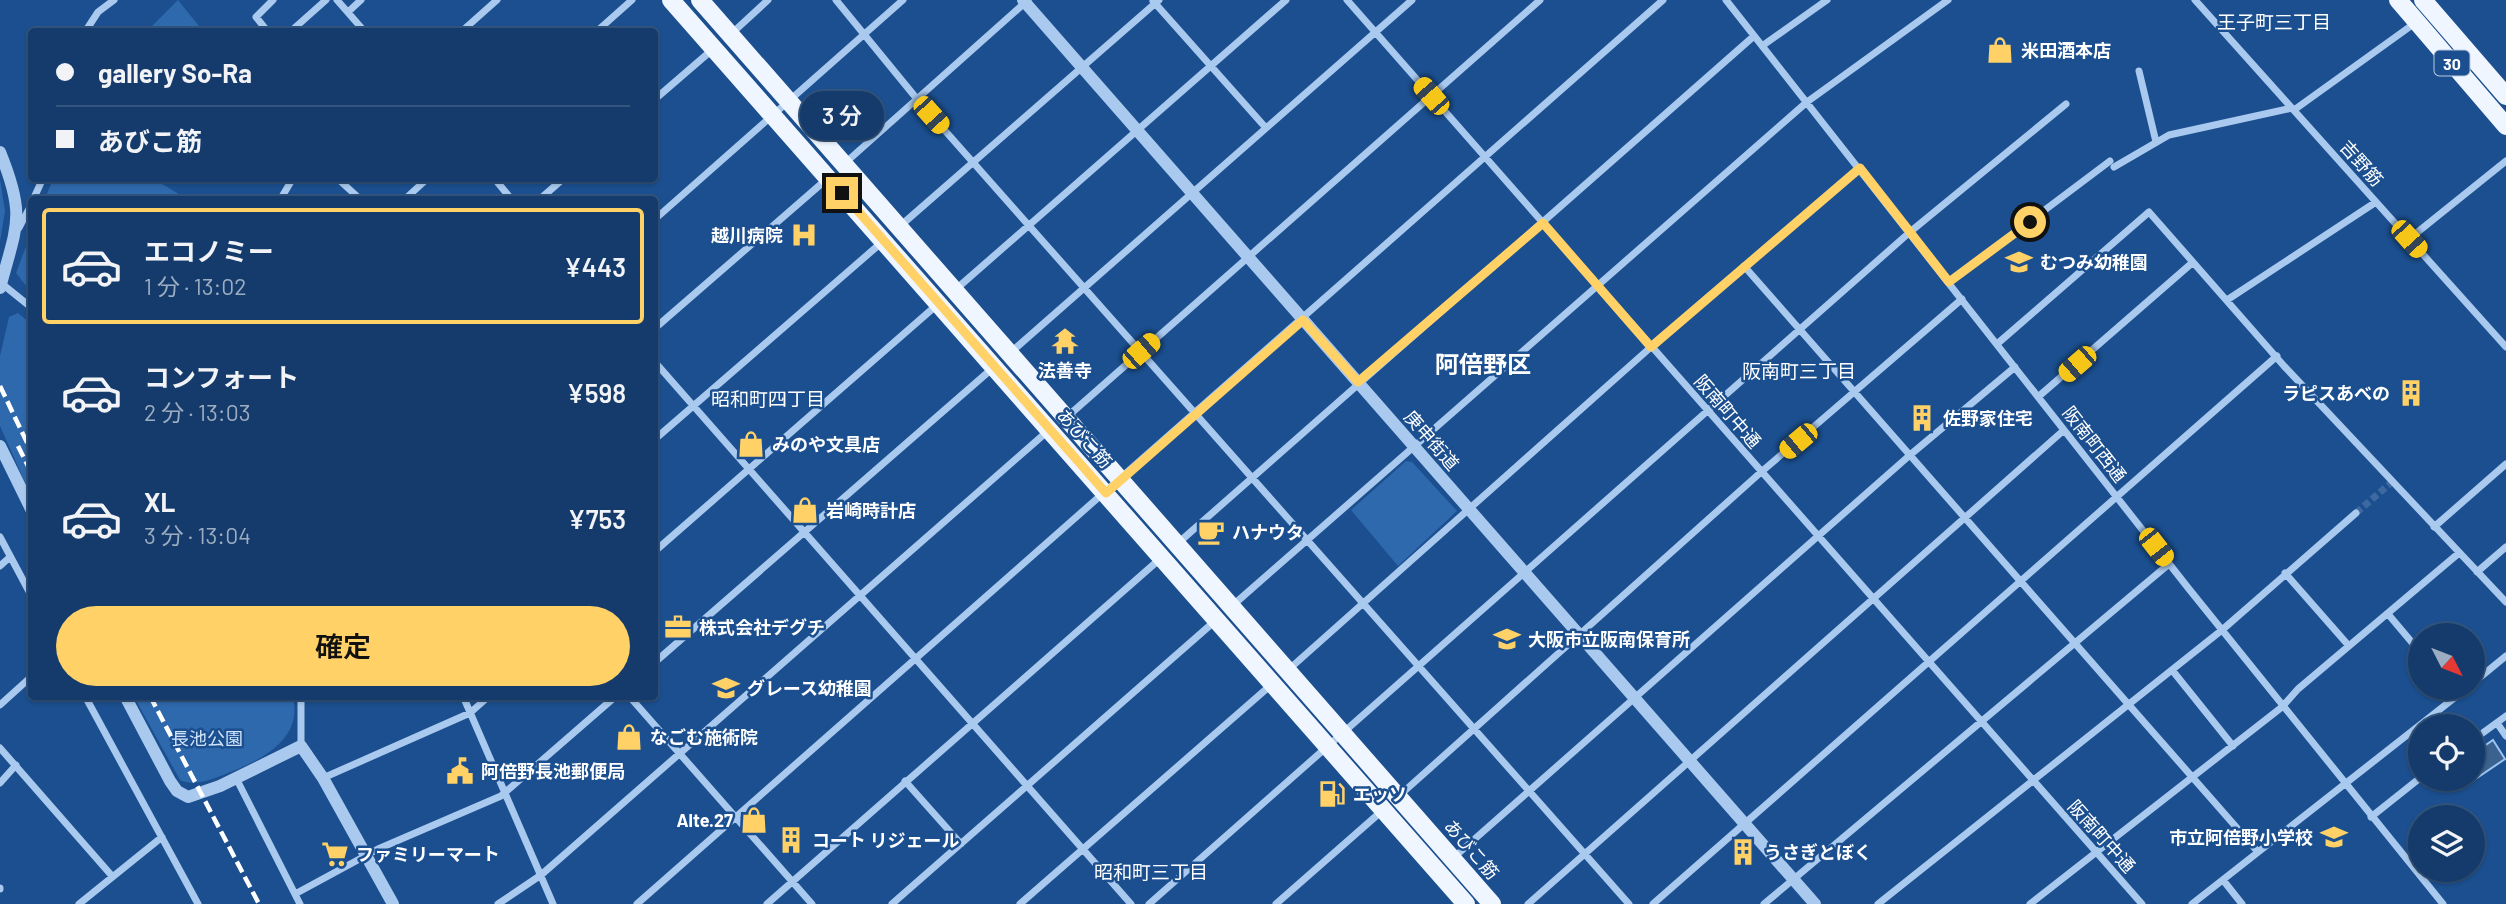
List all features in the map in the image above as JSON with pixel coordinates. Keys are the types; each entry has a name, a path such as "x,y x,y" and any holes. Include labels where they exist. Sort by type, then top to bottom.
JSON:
{"main road":[{"name":"あびこ筋","path":"671,0 1466,904"},
{"name":"あびこ筋","path":"700,0 1492,904"},
{"name":"30","path":"2398,0 2506,126"},
{"name":"30","path":"2423,0 2506,96"}],"street":[{"path":"87,28 97,12 114,0"},
{"path":"265,28 257,18 273,0"},
{"path":"294,28 326,0"},
{"path":"337,0 362,28"},
{"path":"348,12 361,0"},
{"path":"465,28 496,0"},
{"path":"600,28 632,0"},
{"path":"730,35 768,0"},
{"path":"836,0 917,99 1629,904"},
{"path":"658,216 904,0"},
{"path":"954,291 1286,0"},
{"name":"阪南町中通","path":"1348,0 1760,473 2142,904"},
{"path":"1009,353 1412,0"},
{"path":"1066,418 1540,0"},
{"path":"637,904 1303,320 1663,0"},
{"name":"阪南町西通","path":"1726,0 2282,707 2443,904"},
{"path":"1762,46 1827,0"},
{"path":"1232,607 1807,102 1948,0"},
{"name":"吉野筋","path":"2195,0 2506,347"},
{"path":"844,164 1026,1"},
{"name":"庚申街道","path":"1026,1 1815,904"},
{"path":"899,227 1156,1 1266,128"},
{"path":"1949,282 2112,164 2169,135 2213,123 2293,109 2417,22"},
{"path":"1177,545 1358,382 1754,36"},
{"path":"658,97 713,49"},
{"path":"2139,71 2156,142"},
{"path":"1149,904 1910,232 2066,104"},
{"path":"0,152 18,202 16,234"},
{"path":"2409,239 2506,161"},
{"path":"1287,671 1651,347 1860,168"},
{"path":"658,326 828,177"},
{"path":"341,182 357,196"},
{"path":"408,196 424,182"},
{"path":"497,182 509,196"},
{"path":"544,196 559,182"},
{"path":"2227,300 2376,202"},
{"path":"28,209 16,234 1,286 28,305"},
{"path":"1997,344 2149,212 2192,263 2506,603"},
{"path":"658,436 884,240"},
{"path":"2038,397 2192,263"},
{"path":"1744,266 2131,704 2258,852"},
{"path":"1399,795 1760,473 1962,299"},
{"path":"658,549 938,303"},
{"path":"1653,904 2277,356"},
{"path":"658,366 1131,904"},
{"path":"658,660 994,366"},
{"path":"1452,859 1910,455 2015,367"},
{"path":"498,904 541,875 1049,430"},
{"path":"1528,904 2064,430"},
{"path":"0,446 28,503"},
{"path":"2434,527 2506,464"},
{"path":"1878,904 2131,704 2356,513"},
{"path":"0,537 28,590"},
{"path":"2477,572 2506,547"},
{"path":"2030,904 2282,707 2298,689 2459,553"},
{"path":"0,566 10,557"},
{"path":"767,904 1162,558"},
{"path":"1765,904 1979,721 2169,564"},
{"path":"2285,573 2349,646"},
{"path":"2388,614 2408,638"},
{"path":"892,904 1216,620"},
{"path":"2485,673 2506,656"},
{"path":"2172,670 2232,746"},
{"path":"0,705 28,680"},
{"path":"1020,904 1271,684"},
{"path":"87,700 198,904"},
{"path":"127,700 177,791 188,797 236,779 301,746"},
{"path":"301,700 301,746 323,778 393,904"},
{"path":"465,700 553,904"},
{"path":"323,778 470,713 485,700"},
{"path":"295,894 366,855 506,792 611,700"},
{"path":"633,700 812,904"},
{"path":"2192,904 2452,700"},
{"path":"2485,732 2506,716"},
{"path":"2497,723 2506,736"},
{"path":"0,748 112,876"},
{"path":"0,783 16,765"},
{"path":"236,779 300,904"},
{"path":"905,781 961,844"},
{"path":"2371,817 2408,788"},
{"path":"1276,904 1383,810"},
{"path":"79,904 162,837"},
{"path":"2223,880 2242,904"}],"green space":[{"path":"178,0 201,28 150,28"},
{"path":"0,179 5,211 0,242"},
{"path":"52,182 159,182 182,196 46,196"},
{"path":"28,241 28,288 16,273"},
{"path":"18,313 28,321 28,489 0,426 0,356 9,317"},
{"path":"1406,461 1412,462 1457,511 1398,566 1351,510"},
{"name":"長池公園","path":"136,700 293,700 292,725 286,737 266,755 216,778 191,783 180,780"}],"shaded area":[{"path":"2493,740 2505,759 2485,772 2485,746"}],"tunnel":[{"path":"2356,513 2393,481"}],"railway":[{"path":"0,386 28,445"},
{"path":"18,446 28,466"},
{"path":"152,700 259,904"}],"place":[{"name":"米田酒本店","path":"2000,50"},
{"name":"越川病院","path":"804,235"},
{"name":"むつみ幼稚園","path":"2019,262"},
{"name":"法善寺","path":"1065,341"},
{"name":"ラピスあべの","path":"2411,393"},
{"name":"佐野家住宅","path":"1922,418"},
{"name":"みのや文具店","path":"751,444"},
{"name":"岩崎時計店","path":"805,510"},
{"name":"ハナウタ","path":"1211,532"},
{"name":"株式会社デグチ","path":"678,627"},
{"name":"大阪市立阪南保育所","path":"1507,639"},
{"name":"グレース幼稚園","path":"726,688"},
{"name":"なごむ施術院","path":"629,737"},
{"name":"阿倍野長池郵便局","path":"460,771"},
{"name":"エッソ","path":"1332,794"},
{"name":"Alte.27","path":"754,820"},
{"name":"市立阿倍野小学校","path":"2334,837"},
{"name":"コート リジェール","path":"791,840"},
{"name":"うさぎとぼく","path":"1743,852"},
{"name":"ファミリーマート","path":"335,854"}],"district":[{"name":"王子町三丁目","path":"2274,21"},
{"name":"阿倍野区","path":"1483,363"},
{"name":"阪南町三丁目","path":"1799,370"},
{"name":"昭和町四丁目","path":"768,398"},
{"name":"昭和町三丁目","path":"1151,871"}],"route":[{"path":"842,193 1106,493 1303,320 1358,382 1543,223 1651,347 1860,168 1949,282 2030,222"}]}
